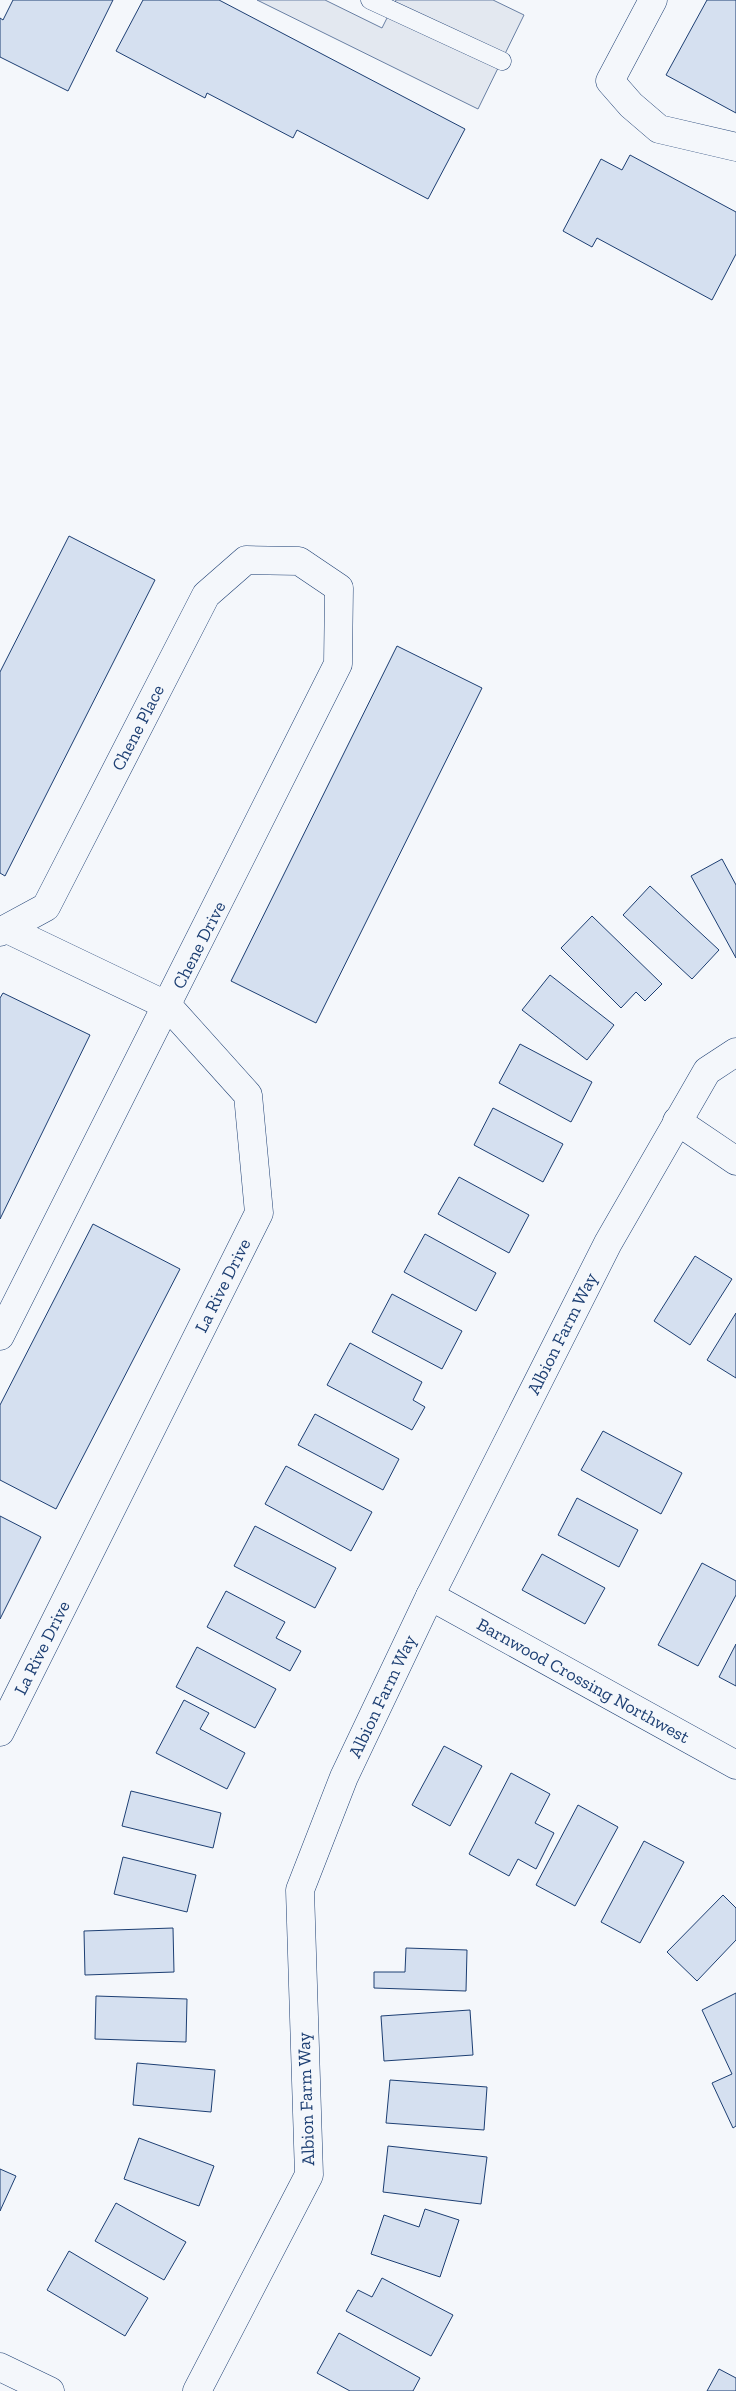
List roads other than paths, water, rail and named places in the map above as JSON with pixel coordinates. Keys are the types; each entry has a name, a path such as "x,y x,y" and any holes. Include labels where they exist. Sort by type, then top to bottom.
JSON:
{"street":[{"path":"652,0 610,80 631,105 659,129 736,147"},
{"name":"Chene Place","path":"3,931 46,907 206,595 246,560 299,561"},
{"name":"Chene Drive","path":"0,1336 168,1006 338,664 339,588 299,561"},
{"name":"La Rive Drive","path":"0,1732 259,1213 248,1095 168,1006 3,931"},
{"name":"Albion Farm Way","path":"197,2391 308,2176 300,1890 344,1778 430,1596 604,1252 677,1121 708,1072 736,1052"},
{"path":"677,1121 736,1161"},
{"name":"Barnwood Crossing Northwest","path":"430,1596 736,1765"},
{"path":"0,2367 50,2391"}],"lane":[{"path":"370,0 502,61"}]}
